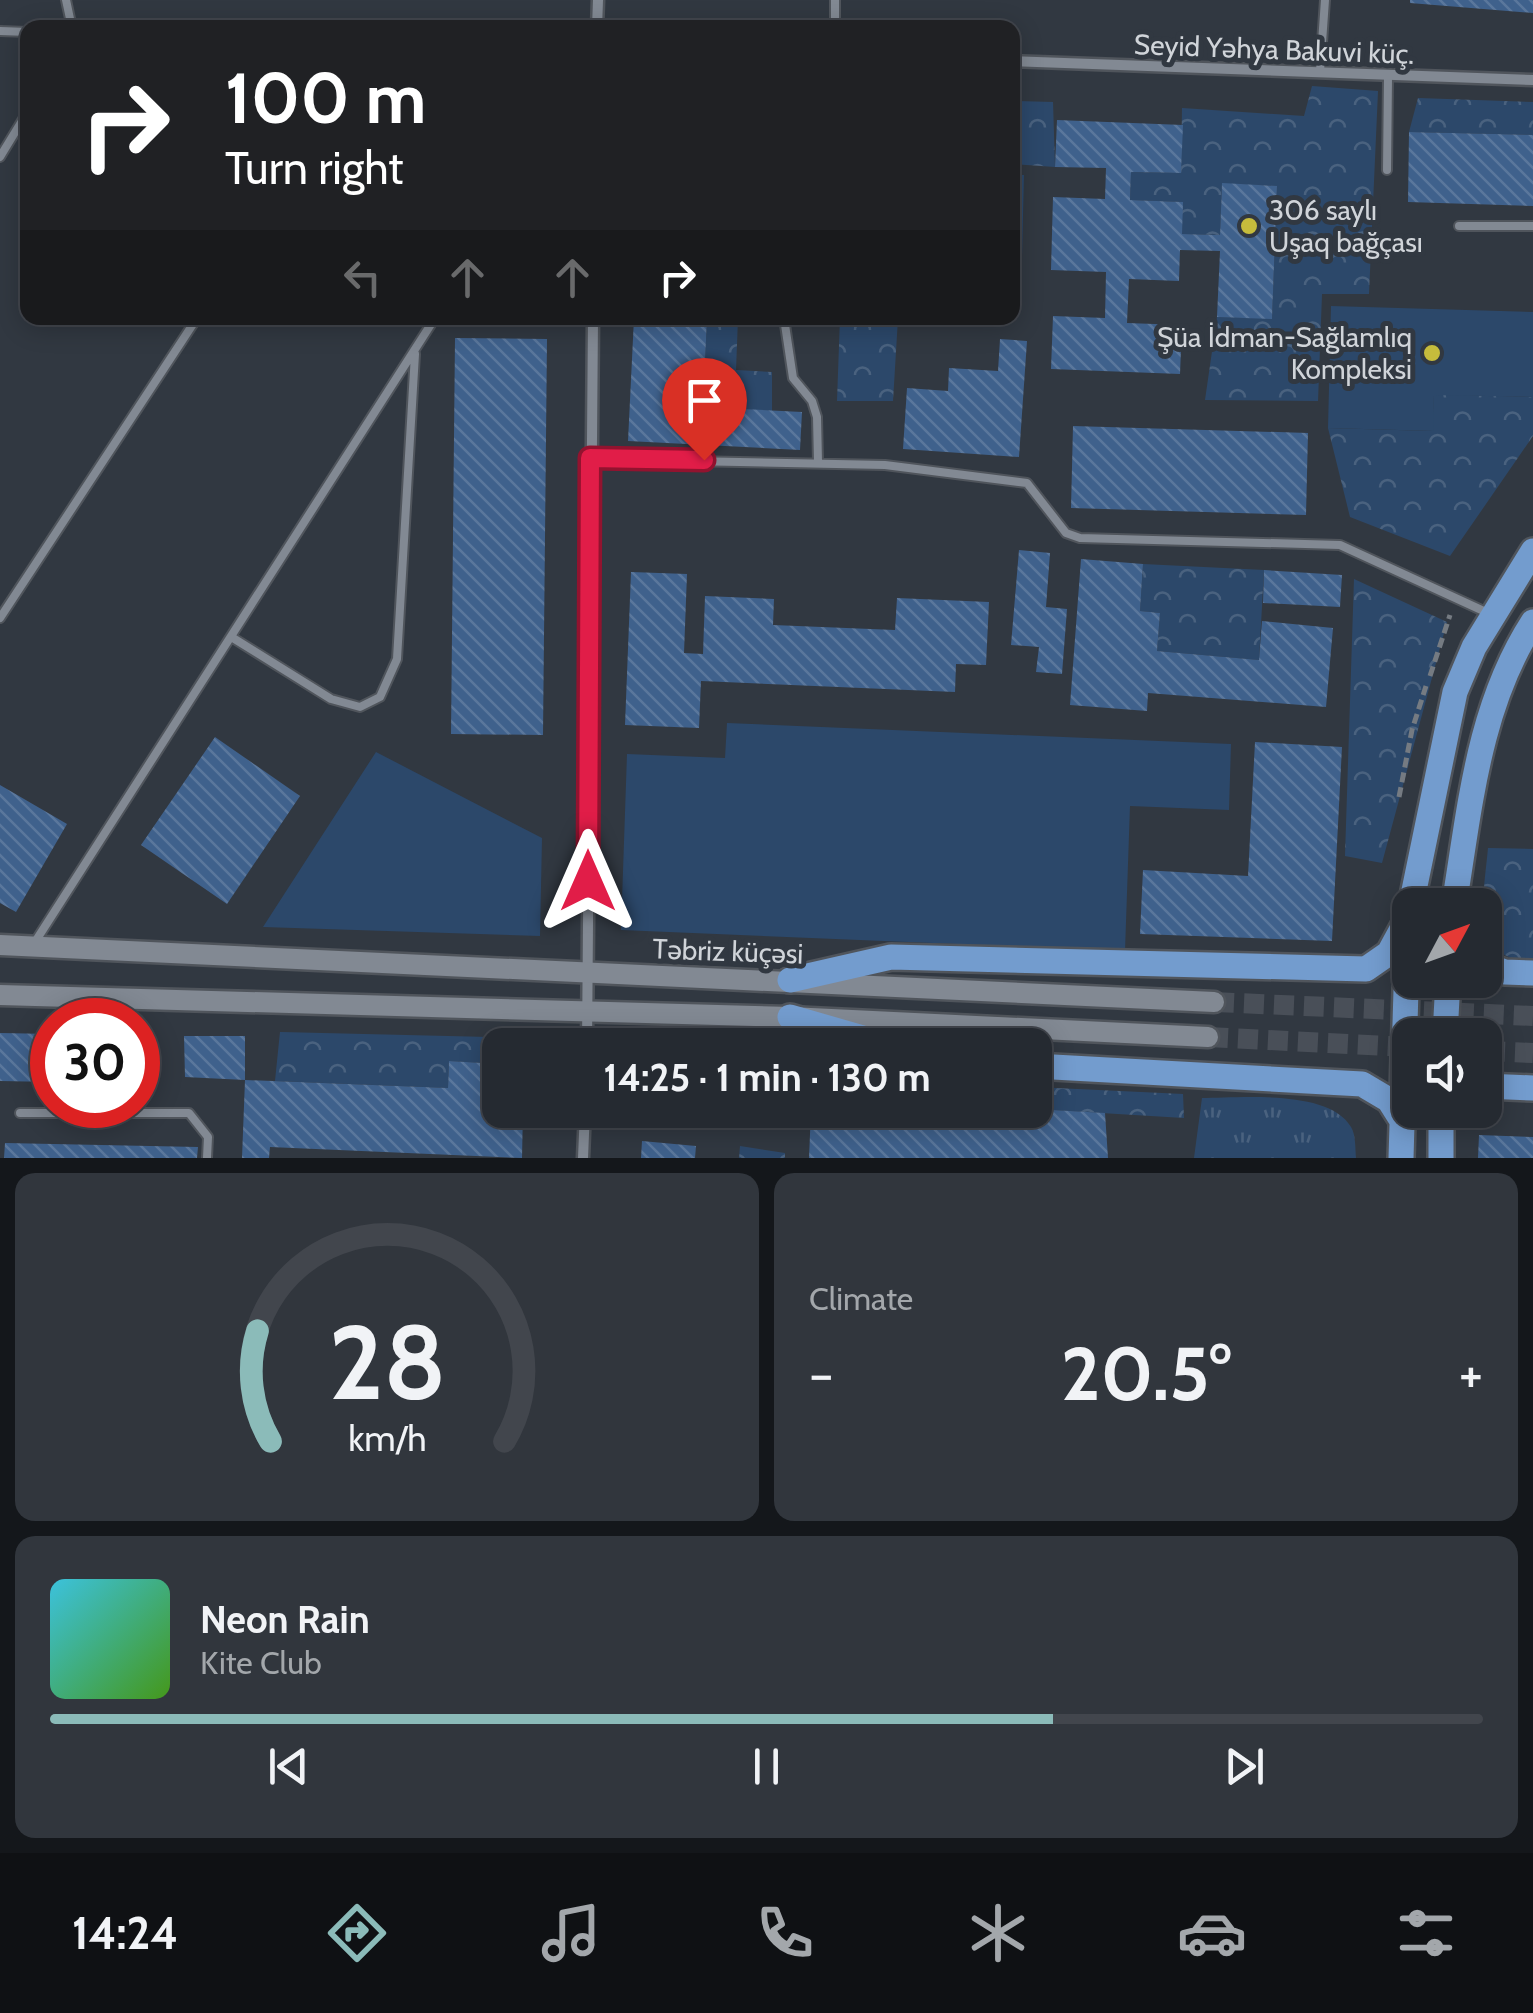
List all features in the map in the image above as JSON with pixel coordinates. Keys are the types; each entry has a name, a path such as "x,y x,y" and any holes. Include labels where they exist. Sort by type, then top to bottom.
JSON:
{"main road":[{"path":"1415,888 1455,692 1492,616 1533,550"},
{"path":"1457,888 1491,708 1533,622"},
{"name":"Təbriz küçəsi","path":"0,945 1214,1002"},
{"path":"790,980 891,957 1366,969 1392,947"},
{"path":"1502,971 1533,973"},
{"path":"0,995 790,1017 1208,1037"},
{"path":"790,1017 828,1028"},
{"path":"1052,1067 1362,1084 1392,1103"},
{"path":"1502,1087 1533,1088"},
{"path":"1401,1158 1402,1128"},
{"path":"1440,1158 1441,1128"}],"street":[{"name":"Seyid Yəhya Bakuvi küç.","path":"1020,61 1533,80"},
{"path":"586,1028 593,325"},
{"path":"584,1158 585,1128"}],"lane":[{"path":"1320,71 1325,0"},
{"path":"1387,170 1388,77"},
{"path":"0,156 20,124"},
{"path":"1459,226 1533,226"},
{"path":"0,618 192,325"},
{"path":"32,946 431,325"},
{"path":"785,325 793,378 812,402 817,417 818,462"},
{"path":"233,638 331,699 360,707 380,697 397,658 416,350"},
{"path":"590,458 885,465 1027,483 1066,532 1093,540 1282,540 1340,545 1492,616"},
{"path":"20,1114 188,1113 208,1137 207,1158"}],"green space":[{"path":"1312,86 1378,91 1369,294 1322,294 1318,401 1205,400 1217,317 1272,318 1277,186 1222,184 1220,235 1182,234 1182,202 1130,200 1131,172 1181,173 1182,108 1304,116"},
{"path":"1418,98 1533,102 1533,135 1409,132"},
{"path":"1020,101 1053,102 1055,167 1020,164"},
{"path":"1020,175 1024,175 1021,298"},
{"name":"Şüa İdman-Sağlamlıq Kompleksi","path":"1331,306 1533,312 1533,397 1434,395 1433,431 1328,428"},
{"path":"707,325 738,325 736,370 772,372 772,411 703,407"},
{"path":"840,325 898,325 893,401 837,401"},
{"path":"1434,394 1533,397 1533,436 1450,556 1350,517 1328,428 1432,431"},
{"path":"1143,564 1264,570 1259,660 1157,651 1160,613 1140,611"},
{"path":"1354,579 1447,622 1382,863 1345,856"},
{"path":"727,723 1231,744 1229,810 1130,806 1125,951 621,930 627,754 725,758"},
{"path":"376,752 542,838 540,936 263,927"},
{"path":"1488,848 1533,849 1533,962 1502,952 1502,888 1484,888"},
{"path":"280,1032 482,1037 482,1063 449,1061 448,1088 275,1081"},
{"path":"1052,1088 1183,1094 1184,1118 1052,1110"},
{"path":"1202,1098 1283,1098 1324,1106 1351,1127 1356,1158 1194,1158"},
{"path":"740,1146 785,1153 785,1158 739,1158"}],"building":[{"path":"1533,0 1533,13 1410,3"},
{"path":"1057,120 1183,125 1181,173 1131,172 1130,200 1183,202 1182,234 1220,235 1222,183 1277,186 1272,319 1217,317 1220,251 1180,250 1179,281 1129,279 1127,323 1182,325 1180,374 1051,369 1053,316 1105,318 1106,272 1051,270 1053,197 1105,199 1106,168 1055,167"},
{"path":"1409,132 1533,135 1533,206 1408,202"},
{"path":"634,325 707,325 703,407 802,412 800,450 628,441"},
{"path":"455,338 547,339 543,735 451,734"},
{"path":"1000,339 1027,341 1019,457 903,449 907,388 948,391 949,368 998,371"},
{"path":"1073,426 1308,433 1306,515 1071,508"},
{"path":"1019,550 1050,553 1046,607 1067,609 1062,674 1036,672 1039,647 1011,645"},
{"path":"1081,559 1143,564 1140,611 1160,613 1157,651 1259,660 1262,621 1333,628 1326,707 1148,693 1147,711 1070,705"},
{"path":"1264,570 1342,575 1340,607 1263,603"},
{"path":"631,572 687,574 684,653 703,654 705,596 774,599 773,625 895,630 897,598 989,602 986,665 956,664 955,692 701,681 699,728 625,725"},
{"path":"215,737 300,796 227,904 141,845"},
{"path":"1255,742 1342,747 1332,941 1140,934 1143,870 1248,876"},
{"path":"0,785 67,824 16,912 0,903"},
{"path":"0,1033 30,1034 30,1082 0,1081"},
{"path":"184,1036 245,1036 245,1080 185,1077"},
{"path":"449,1061 482,1063 482,1128 523,1128 522,1158 270,1147 269,1158 242,1158 245,1080 448,1088"},
{"path":"1052,1110 1105,1113 1108,1158 809,1158 810,1128 1052,1128"},
{"path":"1479,1135 1533,1137 1533,1158 1478,1158"},
{"path":"642,1141 696,1146 695,1158 641,1158"},
{"path":"5,1143 198,1147 197,1158 4,1158"}],"tunnel":[{"path":"1214,1002 1533,1016"},
{"path":"1208,1037 1392,1046"},
{"path":"1502,1052 1533,1053"}],"place":[{"name":"306 saylı Uşaq bağçası","path":"1249,226"},
{"name":"Şüa İdman-Sağlamlıq Kompleksi","path":"1432,353"}],"route":[{"path":"588,881 590,458 704,460"}]}
